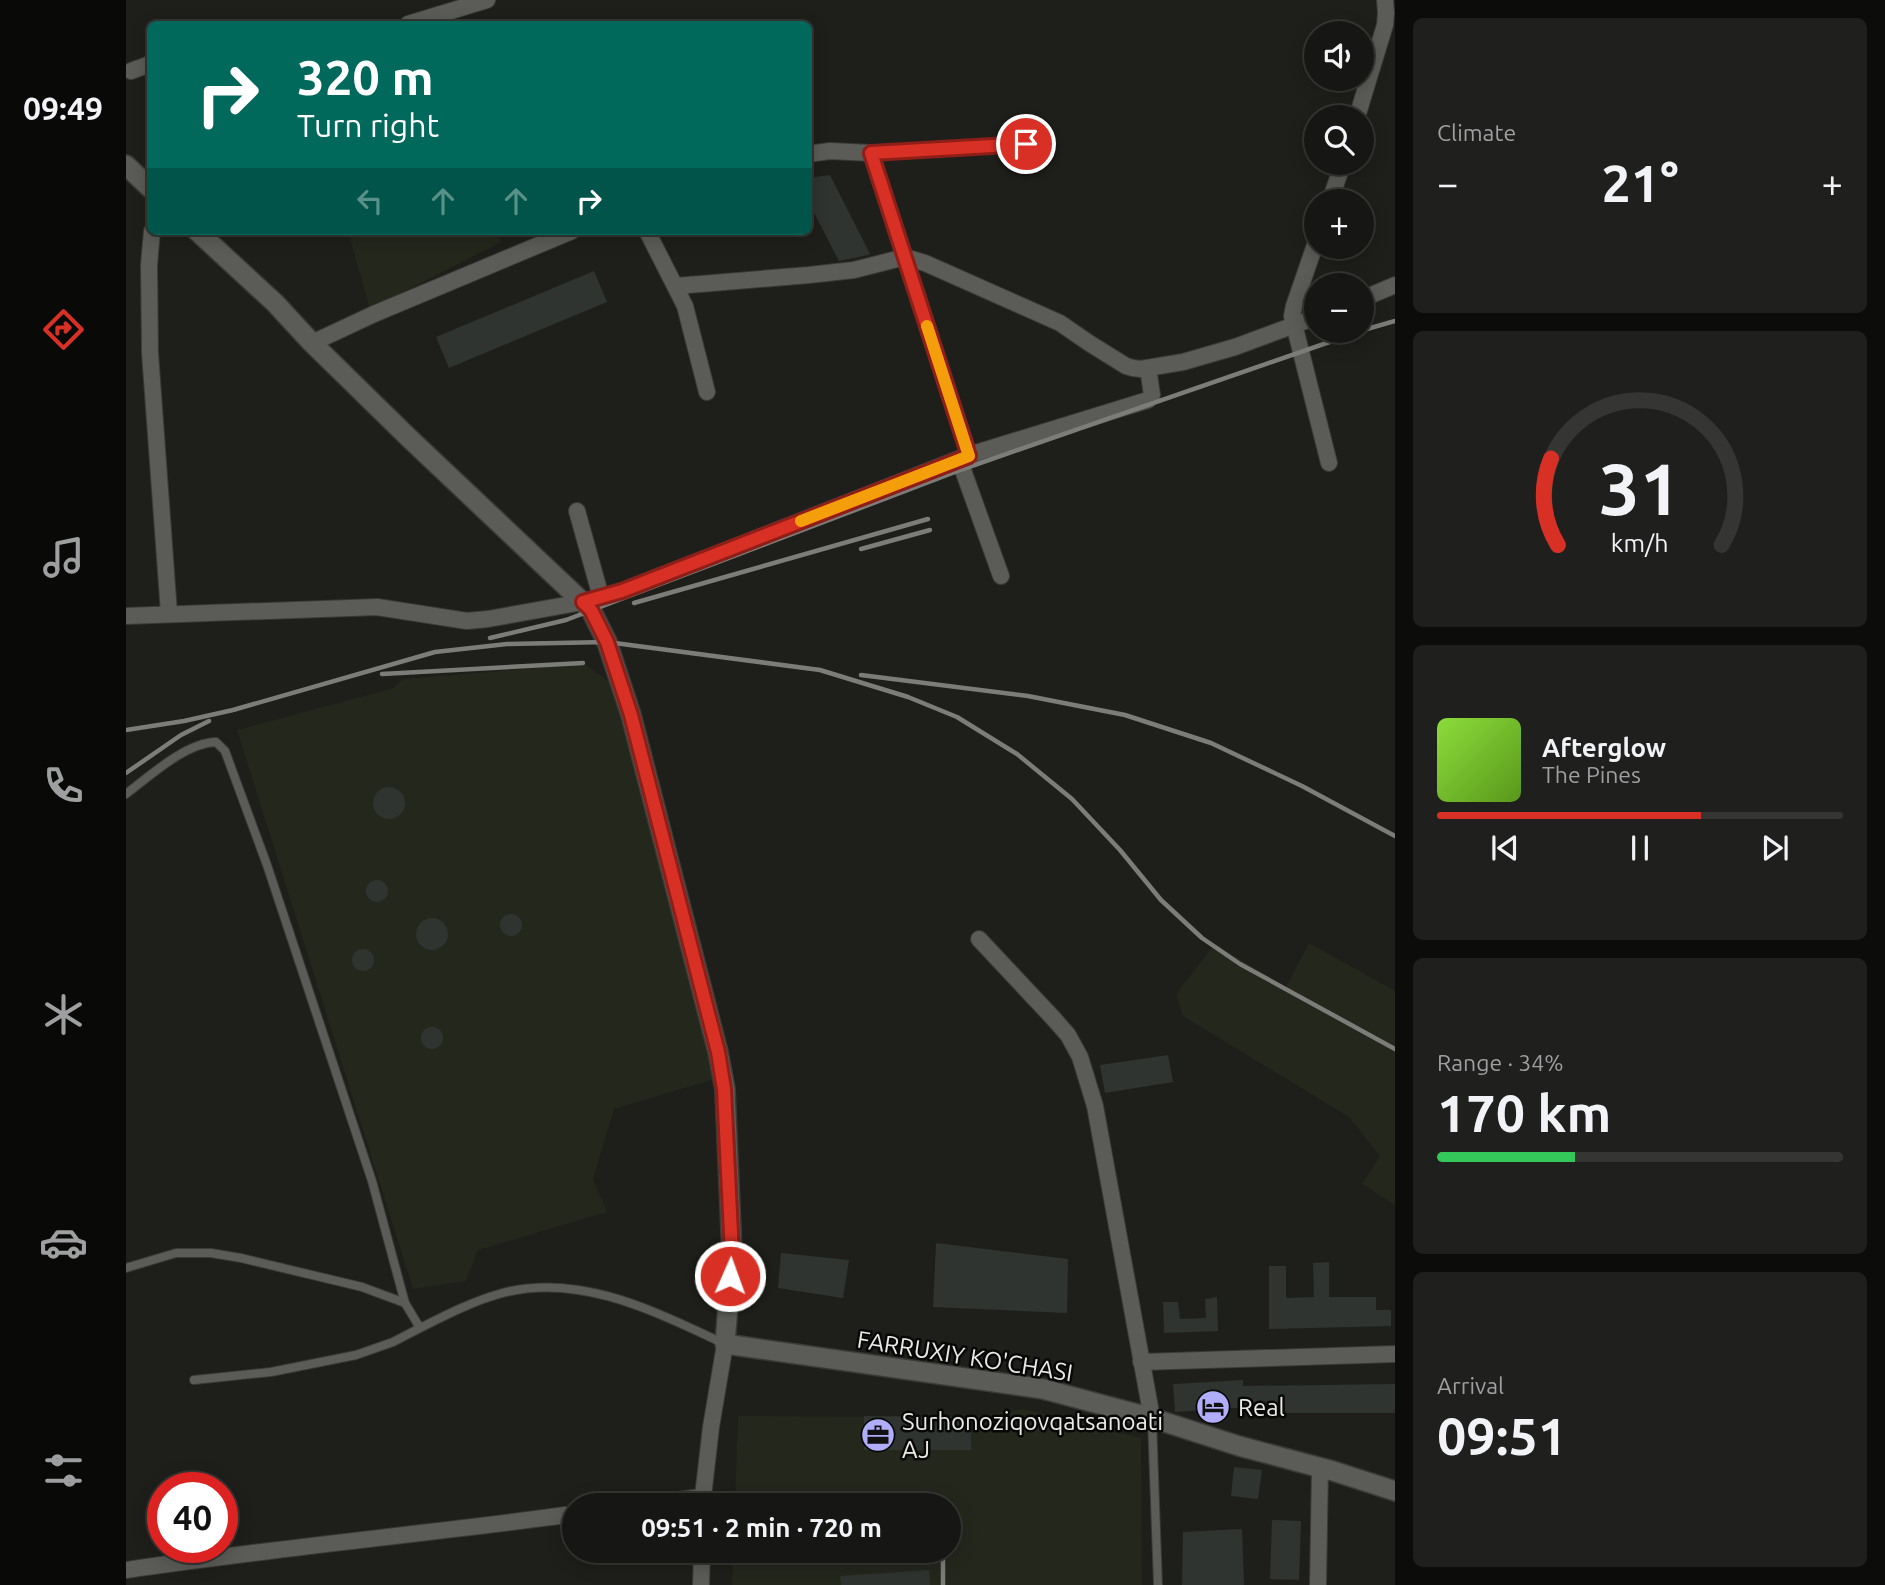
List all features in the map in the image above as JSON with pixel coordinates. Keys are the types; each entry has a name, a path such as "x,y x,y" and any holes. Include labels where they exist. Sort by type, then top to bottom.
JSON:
{"street":[{"path":"418,21 487,0"},
{"path":"1361,105 1385,25 1385,0"},
{"path":"131,71 147,65"},
{"path":"812,153 830,151 871,153 1001,576"},
{"path":"126,165 147,185"},
{"path":"152,235 149,265 150,353 169,613"},
{"path":"201,235 275,303 312,343 592,600"},
{"path":"312,343 562,235"},
{"path":"649,235 685,306 707,391"},
{"path":"676,286 854,270 905,257 925,263 1060,323 1126,366 1141,369 1183,362 1236,347 1304,322"},
{"path":"1310,259 1292,316 1329,463"},
{"path":"1374,294 1395,285"},
{"path":"126,616 377,607 467,621 592,600 622,591 964,457 1148,400 1152,395 1148,368"},
{"path":"577,511 592,600 591,610 607,642 631,715 718,1052 724,1089 732,1254 725,1344 703,1493"},
{"path":"979,939 1068,1035 1080,1057 1095,1106 1152,1418"},
{"name":"FARRUXIY KO'CHASI","path":"725,1344 1043,1389 1152,1418 1395,1491"},
{"path":"1142,1362 1395,1354"},
{"path":"1318,1585 1320,1468"},
{"path":"126,1570 228,1555 562,1516"},
{"path":"701,1585 702,1563"}],"lane":[{"path":"871,153 1026,144"},
{"path":"126,794 190,750 216,743 225,751 267,865 372,1181 405,1303 420,1328"},
{"path":"126,1268 176,1253 211,1253 362,1287 405,1303"},
{"path":"194,1380 271,1372 356,1355 393,1342 458,1309 500,1293 542,1287 578,1289 644,1307 725,1344"},
{"path":"1152,1418 1158,1585"}],"shaded area":[{"path":"349,235 498,235 501,242 370,309"},
{"path":"585,664 618,688 718,1078 614,1109 593,1179 607,1212 478,1250 466,1281 413,1289 237,730 394,688 403,679"},
{"path":"1309,943 1395,991 1395,1205 1362,1184 1380,1156 1349,1117 1183,1016 1176,994 1215,944 1286,987"},
{"name":"Surhonoziqovqatsanoati AJ","path":"1023,1409 1141,1438 1142,1585 732,1585 733,1563 961,1563 961,1493 735,1493 738,1416 971,1417"}],"building":[{"path":"830,175 870,254 839,261 812,209 812,177"},
{"path":"594,271 607,302 449,368 436,337"},
{"path":"389,787 400,792 405,803 400,814 389,819 378,814 373,803 378,792"},
{"path":"377,880 387,887 388,891 381,901 377,902 367,895 366,891 373,881"},
{"path":"511,914 521,921 522,925 515,935 511,936 501,929 500,925 507,915"},
{"path":"432,918 444,922 448,934 444,946 432,950 420,946 416,934 420,922"},
{"path":"363,949 371,952 374,960 371,968 363,971 355,968 352,960 355,952"},
{"path":"432,1027 442,1034 443,1038 436,1048 432,1049 422,1042 421,1038 428,1028"},
{"path":"1168,1055 1173,1082 1105,1093 1100,1065"},
{"path":"936,1243 1068,1259 1067,1313 933,1307"},
{"path":"781,1253 849,1260 843,1298 778,1288"},
{"path":"1329,1262 1329,1297 1376,1297 1376,1310 1391,1310 1391,1326 1269,1329 1269,1266 1286,1266 1286,1298 1314,1297 1313,1263"},
{"path":"1217,1297 1218,1331 1164,1333 1163,1302 1178,1302 1180,1319 1206,1318 1205,1299"},
{"path":"1243,1380 1243,1386 1395,1384 1395,1413 1250,1413 1250,1407 1175,1412 1173,1384"},
{"path":"864,1416 971,1417 971,1450 864,1450"},
{"path":"1234,1467 1262,1470 1258,1499 1231,1496"},
{"path":"1272,1520 1301,1521 1299,1580 1270,1579"},
{"path":"1242,1529 1244,1585 1182,1585 1183,1532"},
{"path":"929,1570 930,1585 841,1585 840,1576"}],"railway":[{"path":"490,638 566,620 963,469 1395,321"},
{"path":"634,603 928,519"},
{"path":"861,549 930,530"},
{"path":"126,730 233,710 435,652 507,644 607,642 820,670 908,697 957,717 1017,754 1072,799 1120,850 1161,900 1202,938 1240,964 1395,1049"},
{"path":"382,674 583,663"},
{"path":"861,675 1028,696 1125,715 1211,743 1302,786 1395,836"},
{"path":"126,773 181,735 209,721"},
{"path":"943,1563 943,1585"}],"slow traffic":[{"path":"801,521 969,456 927,326"}],"place":[{"name":"Real","path":"1213,1407"},
{"name":"Surhonoziqovqatsanoati AJ","path":"878,1435"}],"route":[{"path":"730,1276 732,1254 724,1089 718,1052 631,715 607,642 591,610 583,602 622,591 969,456 871,153 1026,144"}]}
